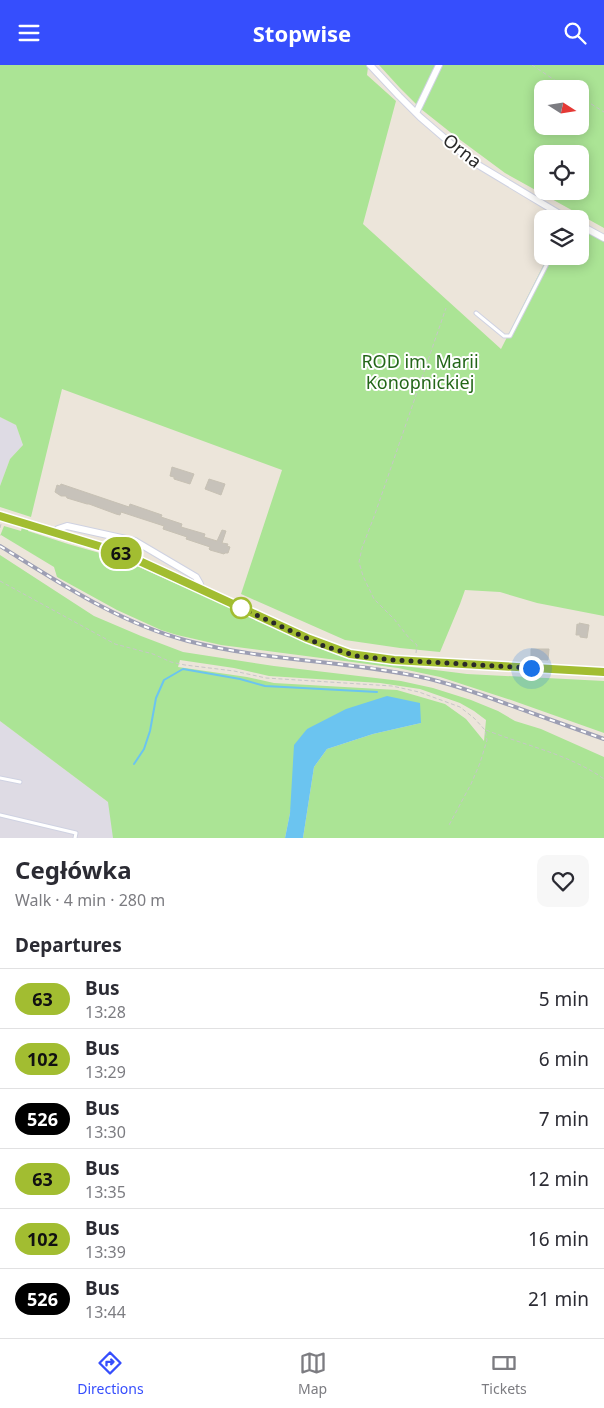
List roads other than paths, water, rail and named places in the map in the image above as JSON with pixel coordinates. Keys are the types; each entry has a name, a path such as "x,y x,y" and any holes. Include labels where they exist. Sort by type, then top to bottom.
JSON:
{"street":[{"name":"Orna","path":"370,65 416,113 470,160 553,210"},
{"path":"416,113 439,65"},
{"path":"589,230 604,238"},
{"path":"0,516 122,553 307,638 357,656 604,673"},
{"path":"57,533 58,529 68,526 135,541 196,577 200,584 198,588"}],"lane":[{"path":"476,313 504,336 510,336 546,265"},
{"path":"0,778 20,782"},
{"path":"0,815 76,833 75,838"}],"water":[{"path":"387,696 420,703 421,723 373,734 327,749 314,767 303,838 285,838 290,813 294,745 307,729 346,709"}],"waterway":[{"path":"134,764 144,749 150,731 156,698 164,680 183,669 240,679 265,686 377,692"}],"railway":[{"path":"0,546 114,613 138,624 188,641 246,653 392,671 431,679 604,739"}],"park label":[{"name":"ROD im. Marii Konopnickiej","path":"420,372"}]}
